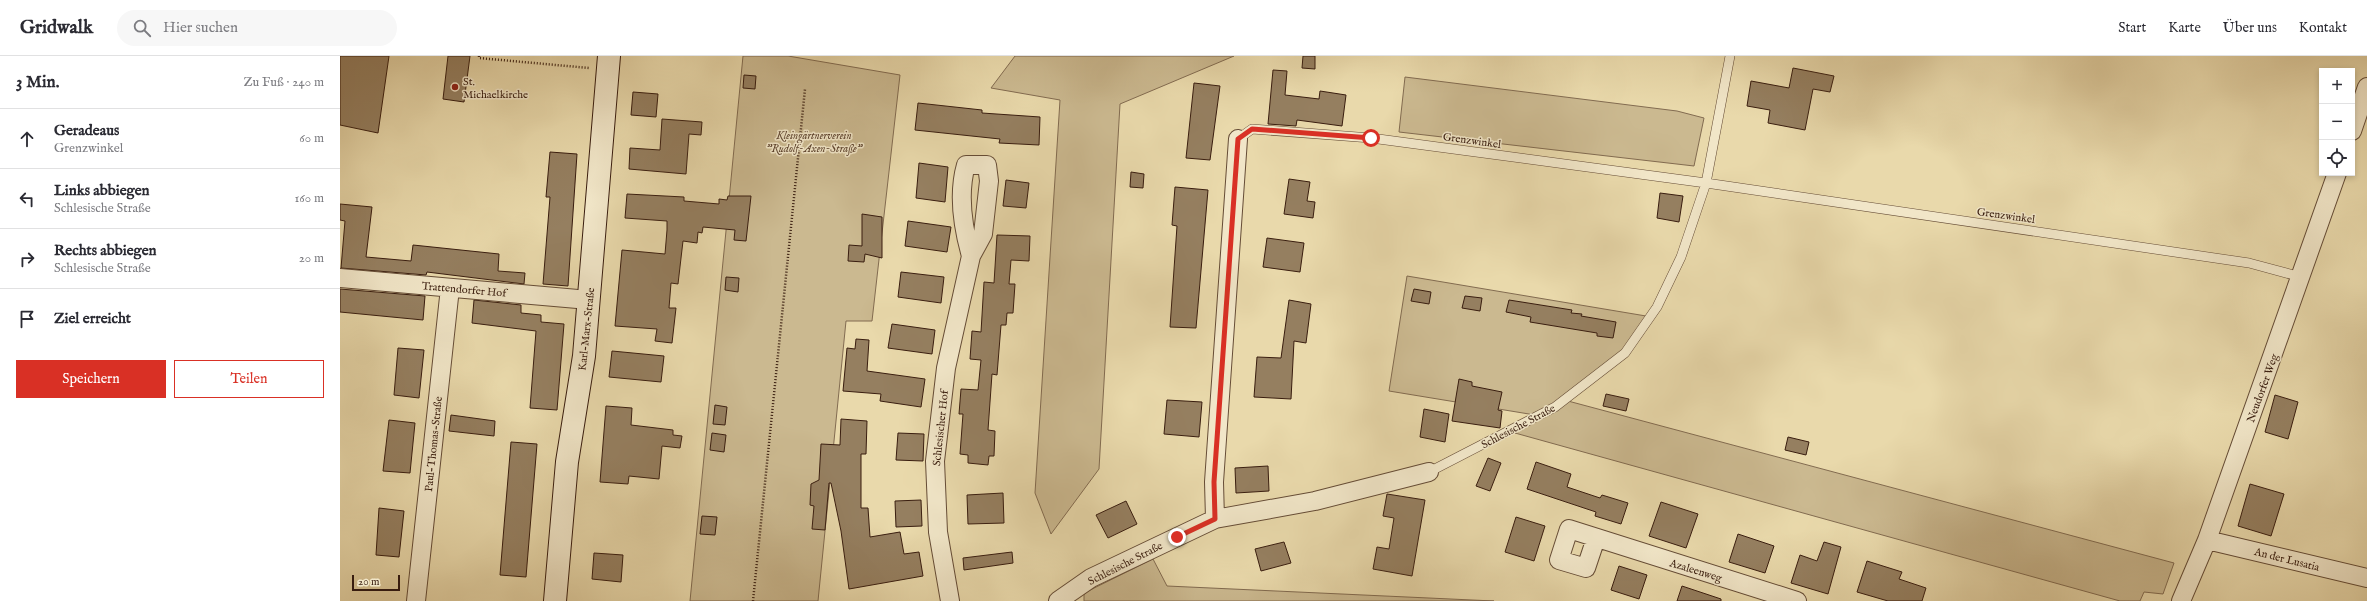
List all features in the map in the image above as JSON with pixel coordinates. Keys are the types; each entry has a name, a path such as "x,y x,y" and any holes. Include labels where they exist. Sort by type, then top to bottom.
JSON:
{"main road":[{"name":"Karl-Marx-Straße","path":"555,601 567,462 584,356 589,300 600,62"}],"street":[{"path":"2355,121 2367,87"},
{"path":"1215,519 1214,482 1238,139"},
{"name":"Neudorfer Weg","path":"2181,601 2207,540 2336,176"},
{"name":"Schlesischer Hof","path":"950,601 938,532 935,461 946,368 971,256"},
{"name":"Trattendorfer Hof","path":"340,278 589,300"},
{"name":"Paul-Thomas-Straße","path":"416,601 450,288"},
{"name":"Schlesische Straße","path":"1058,601 1091,578 1215,519 1315,501 1429,472"},
{"name":"Azaleenweg","path":"1596,538 1797,601"},
{"name":"An der Lusatia","path":"2207,540 2367,578"}],"lane":[{"path":"1706,183 1730,56"},
{"name":"Grenzwinkel","path":"1238,139 1252,129 1371,138 1706,183 2249,263 2301,277"},
{"name":"Schlesische Straße","path":"1429,472 1555,407 1625,353 1657,307 1674,272 1706,183"}],"path":[{"path":"479,56 479,58 600,62"},
{"path":"753,601 805,88"}],"green space":[{"name":"Kleingärtnerverein \"Rudolf-Axen-Straße\"","path":"743,56 788,56 900,75 872,321 846,321 818,601 690,601"},
{"path":"1015,56 1234,56 1120,104 1099,469 1051,534 1035,493 1060,100 991,88"},
{"path":"1405,77 1677,111 1704,118 1694,166 1399,132"},
{"path":"1407,276 1646,316 1624,349 1554,405 1535,415 1389,391"},
{"path":"1568,401 2174,563 2163,594 2144,592 2140,601 2120,601 1515,433"},
{"path":"1153,559 1167,586 1494,601 1084,601 1084,593"}],"building":[{"path":"340,56 389,56 378,133 340,125"},
{"name":"St. Michaelkirche","path":"448,56 470,56 464,102 443,99"},
{"path":"1303,56 1315,56 1315,69 1302,68"},
{"path":"1793,68 1834,76 1830,92 1813,89 1805,130 1768,123 1770,110 1747,106 1751,81 1789,88"},
{"path":"1273,70 1287,71 1285,95 1319,99 1320,91 1346,95 1342,126 1297,120 1296,126 1268,124"},
{"path":"744,75 756,76 755,89 743,88"},
{"path":"1194,83 1220,86 1210,160 1186,158"},
{"path":"633,92 658,94 656,117 631,115"},
{"path":"918,103 982,110 982,113 1040,117 1039,145 999,143 1000,139 915,130"},
{"path":"662,119 702,122 701,135 689,134 686,174 629,169 630,148 660,150"},
{"path":"550,152 577,154 568,286 543,284 550,197 546,197"},
{"path":"919,163 948,167 945,202 916,198"},
{"path":"1131,172 1144,174 1143,188 1130,187"},
{"path":"1289,179 1310,182 1307,201 1315,202 1313,218 1284,214"},
{"path":"1006,180 1029,183 1026,208 1003,206"},
{"path":"1175,187 1208,190 1196,328 1170,327 1177,226 1172,225"},
{"path":"1660,193 1683,196 1679,222 1657,218"},
{"path":"627,194 684,197 684,201 719,204 719,199 727,200 728,196 751,196 746,241 734,240 735,230 703,227 702,233 698,232 697,243 683,241 678,284 671,283 669,308 676,308 672,343 655,341 657,329 615,326 622,250 665,254 667,221 625,218"},
{"path":"340,204 372,207 366,257 411,261 413,245 499,254 498,271 525,273 524,284 427,272 426,275 341,268 345,221 340,220"},
{"path":"862,214 882,217 882,258 865,254 864,262 848,261 849,245 862,246"},
{"path":"908,221 951,227 947,252 905,246"},
{"path":"997,235 1030,236 1029,261 1011,260 1009,284 1015,284 1013,313 1007,313 1006,325 1001,325 997,375 992,374 988,430 995,431 994,456 989,456 988,465 968,463 968,455 960,454 963,414 959,414 961,389 978,390 981,360 970,359 972,331 981,332 984,282 994,283"},
{"path":"1267,238 1304,243 1300,272 1263,267"},
{"path":"901,272 944,277 941,303 898,297"},
{"path":"726,277 739,278 738,292 725,290"},
{"path":"340,289 425,296 423,320 340,312"},
{"path":"1414,289 1431,292 1429,304 1411,301"},
{"path":"1465,296 1482,298 1480,311 1462,308"},
{"path":"474,300 521,305 521,313 541,315 541,322 564,324 557,410 530,408 536,331 472,323"},
{"path":"1289,300 1311,304 1306,343 1294,341 1291,399 1254,397 1257,357 1281,358"},
{"path":"1509,300 1572,310 1571,313 1582,314 1581,316 1616,322 1613,338 1597,336 1597,333 1530,322 1531,317 1506,312"},
{"path":"892,324 935,330 932,354 888,348"},
{"path":"856,339 869,340 867,371 925,379 921,407 880,401 881,394 843,391 847,348 855,349"},
{"path":"398,348 424,350 419,398 394,395"},
{"path":"612,351 664,356 661,382 609,377"},
{"path":"1459,379 1472,382 1472,386 1502,392 1498,410 1502,411 1500,428 1452,421"},
{"path":"1606,394 1629,399 1626,411 1603,406"},
{"path":"2275,395 2298,402 2288,439 2265,432"},
{"path":"1167,400 1202,402 1199,437 1164,434"},
{"path":"715,405 727,407 725,425 713,424"},
{"path":"606,406 632,408 631,425 673,430 673,435 682,436 680,448 662,446 659,479 629,476 628,484 600,482"},
{"path":"1424,409 1449,414 1445,442 1420,437"},
{"path":"451,415 495,421 494,436 449,431"},
{"path":"841,419 867,421 866,454 861,454 861,508 868,508 870,537 900,532 904,554 919,552 923,576 849,589 841,531 831,483 829,483 825,530 812,529 814,506 810,505 811,484 819,480 821,444 840,445"},
{"path":"389,420 415,423 410,473 383,471"},
{"path":"712,433 726,435 724,452 710,450"},
{"path":"898,433 924,434 923,461 896,460"},
{"path":"1788,437 1809,442 1806,455 1785,450"},
{"path":"511,442 537,444 526,577 500,575"},
{"path":"1488,458 1501,463 1490,491 1476,486"},
{"path":"1536,462 1571,474 1567,487 1600,498 1602,495 1628,503 1621,524 1595,516 1596,512 1527,489"},
{"path":"1268,466 1269,491 1236,493 1235,468"},
{"path":"2250,484 2284,494 2271,536 2238,526"},
{"path":"1003,493 1004,523 968,524 967,495"},
{"path":"1387,494 1425,500 1412,576 1373,569 1377,547 1389,549 1394,518 1383,516"},
{"path":"921,500 922,526 896,527 895,501"},
{"path":"1126,501 1137,524 1108,538 1096,515"},
{"path":"1661,502 1698,514 1686,548 1649,536"},
{"path":"379,508 404,511 399,557 376,555"},
{"path":"702,516 717,517 715,535 700,534"},
{"path":"1516,517 1545,526 1534,561 1505,552"},
{"path":"1738,534 1774,546 1765,573 1729,562"},
{"path":"1284,542 1291,563 1261,571 1255,549"},
{"path":"1824,542 1841,547 1828,594 1791,583 1800,555 1817,561"},
{"path":"1012,552 1013,563 964,570 963,558"},
{"path":"594,553 623,555 621,582 592,579"},
{"path":"1867,561 1902,572 1899,579 1926,588 1922,601 1888,601 1857,592"},
{"path":"1619,566 1647,575 1639,599 1611,590"},
{"path":"1682,586 1721,599 1721,601 1677,601"}],"place":[{"name":"St. Michaelkirche","path":"455,87"}],"route":[{"path":"1177,537 1215,519 1214,482 1238,139 1252,129 1371,138"}]}
